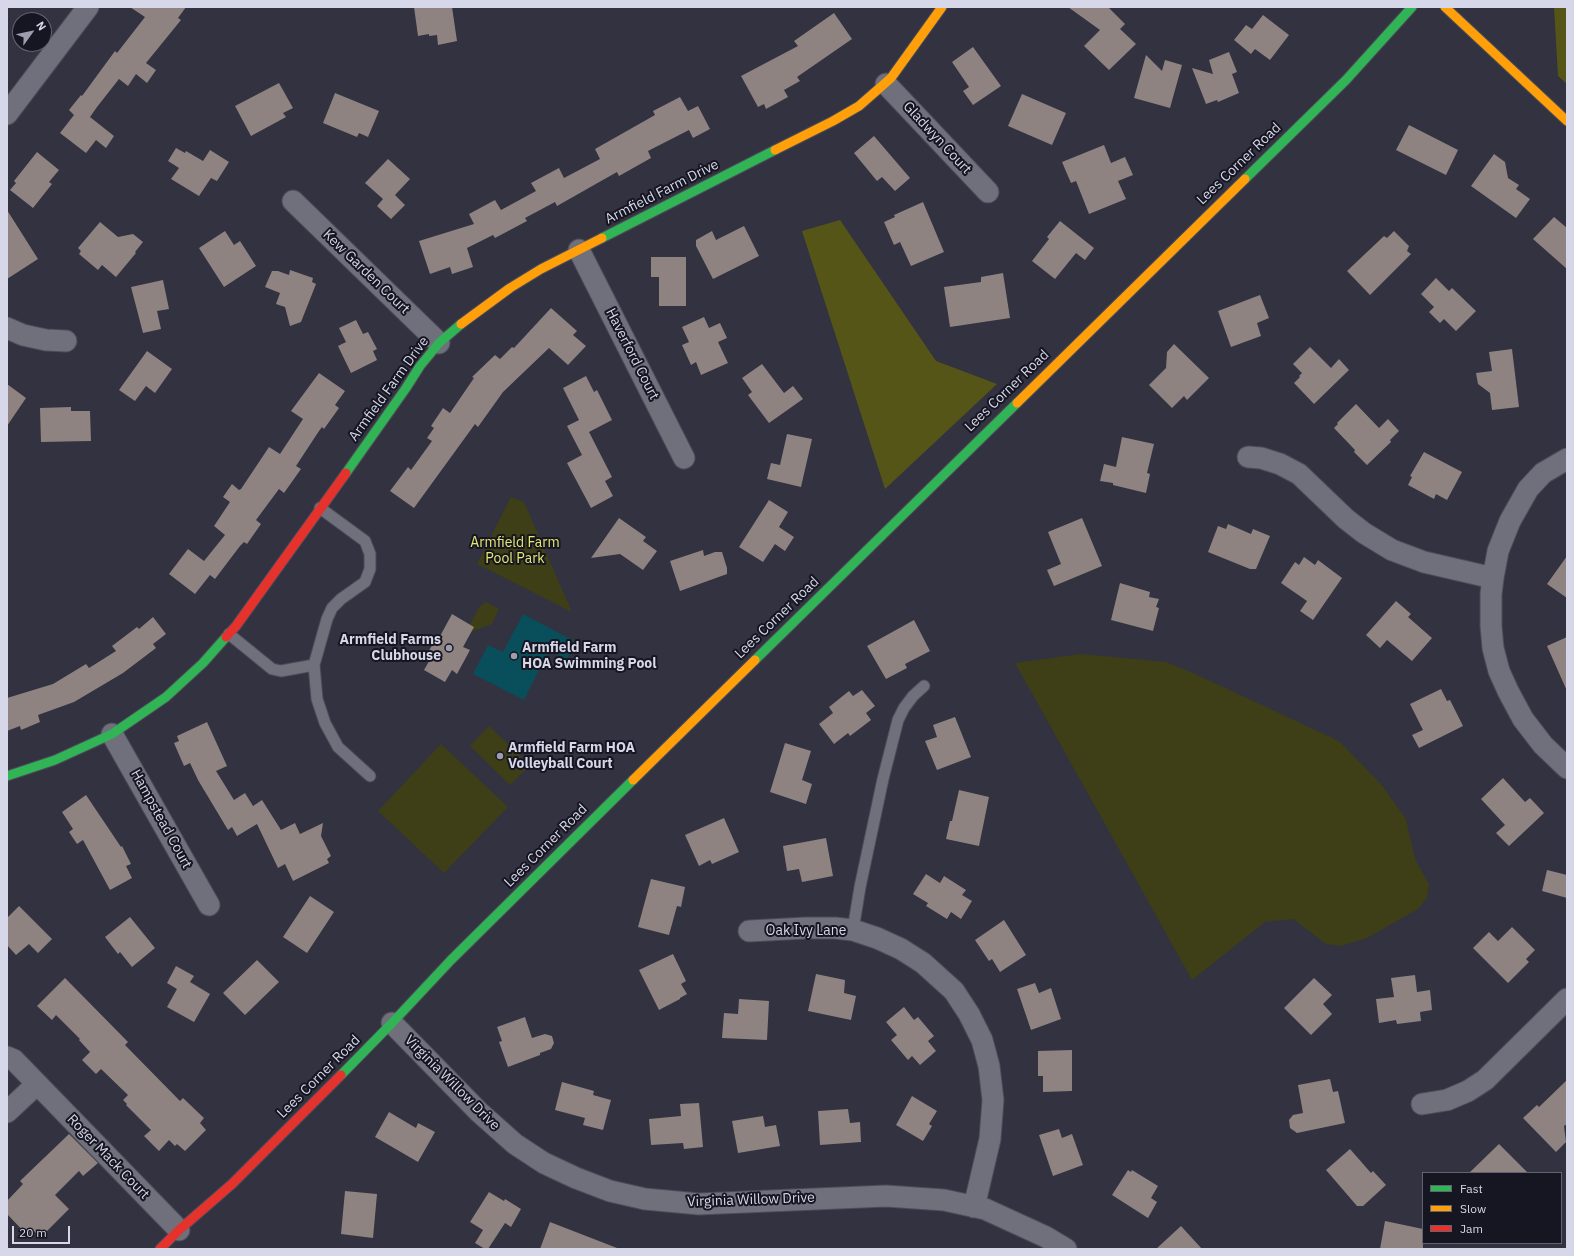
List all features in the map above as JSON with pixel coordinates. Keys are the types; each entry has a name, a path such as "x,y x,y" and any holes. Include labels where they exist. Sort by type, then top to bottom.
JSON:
{"street":[{"path":"7,114 88,7"},
{"name":"Armfield Farm Drive","path":"7,776 55,760 112,734 166,697 203,663 236,626 406,388 420,366 439,343 453,330 510,288 542,269 834,121 859,106 886,84 942,7"},
{"name":"Lees Corner Road","path":"160,1249 179,1230 232,1184 392,1023 451,960 1346,80 1412,7"},
{"path":"1446,7 1567,121"},
{"name":"Gladwyn Court","path":"886,84 988,192"},
{"name":"Kew Garden Court","path":"293,201 439,343"},
{"name":"Haverford Court","path":"579,250 684,458"},
{"path":"7,328 23,335 46,340 66,341"},
{"path":"1248,457 1262,458 1280,464 1299,474 1358,529 1392,550 1424,562 1492,578"},
{"path":"1567,459 1543,473 1528,489 1510,521 1498,551 1492,578 1490,626 1493,648 1500,671 1508,691 1523,719 1543,745 1567,768"},
{"name":"Hampstead Court","path":"112,734 209,905"},
{"name":"Oak Ivy Lane","path":"749,931 806,928 835,928 854,930 877,938 901,949 928,967 954,991 969,1014 982,1040 989,1066 993,1100 992,1125 974,1207"},
{"path":"1422,1104 1447,1100 1468,1091 1485,1080 1567,999"},
{"name":"Virginia Willow Drive","path":"392,1023 479,1112 515,1144 544,1163 576,1178 610,1191 645,1199 698,1204 886,1196 944,1200 985,1209 1046,1237 1066,1249"},
{"name":"Roger Mack Court","path":"7,1057 14,1060 179,1230"},
{"path":"7,1112 37,1084"}],"lane":[{"path":"320,508 365,541 370,554 370,569 365,582 341,599 332,608 322,632 314,665 317,699 325,723 338,747 370,776"},
{"path":"229,634 272,669 281,671 314,665"},
{"path":"854,930 860,887 881,787 898,720 912,696 924,686"}],"green space":[{"name":"Armfield Farm Pool Park","path":"511,497 524,502 572,612 477,564"},
{"path":"486,602 499,609 492,624 471,632 467,630 479,607"},
{"path":"1081,654 1166,662 1193,673 1339,741 1381,784 1406,819 1415,859 1429,884 1427,898 1418,909 1367,938 1341,946 1326,944 1293,919 1265,922 1192,980 1015,663"},
{"name":"Armfield Farm HOA Volleyball Court","path":"489,726 530,765 510,785 470,746"},
{"path":"441,744 508,807 444,873 378,811"}],"shaded area":[{"path":"1554,7 1567,7 1567,84 1558,76"},
{"path":"840,220 936,361 997,384 885,489 802,231"}],"water":[{"name":"Armfield Farm HOA Swimming Pool","path":"523,614 576,642 567,659 549,650 524,700 473,674 488,645 503,652"}],"building":[{"path":"130,7 186,7 178,18 181,20 146,63 156,70 147,83 136,74 128,86 119,79 90,117 114,136 106,148 96,140 86,153 60,133 74,115 69,110 81,95 82,96 115,51 117,53 145,17"},
{"path":"414,7 452,7 457,41 438,45 437,35 429,36 429,34 418,36"},
{"path":"1068,7 1108,7 1125,24 1120,29 1136,44 1109,70 1084,46 1100,30"},
{"path":"834,13 852,39 797,77 800,81 784,90 788,97 766,109 764,104 758,107 741,76 798,46 794,41"},
{"path":"1263,15 1289,35 1270,60 1255,49 1251,54 1234,40 1246,25 1252,29"},
{"path":"973,47 1001,86 973,105 963,91 969,87 952,62"},
{"path":"1229,52 1237,72 1232,74 1239,93 1218,102 1217,100 1206,104 1192,68 1213,74 1209,60"},
{"path":"1146,55 1162,71 1165,60 1182,65 1170,108 1134,98"},
{"path":"279,83 293,108 283,113 286,117 251,136 235,106"},
{"path":"335,93 379,111 368,137 359,133 357,137 323,123"},
{"path":"1022,94 1066,113 1052,145 1008,126"},
{"path":"680,97 688,111 698,106 710,129 693,138 689,130 648,151 651,158 619,176 617,172 557,206 555,202 525,218 527,221 495,238 493,235 467,248 473,267 452,274 450,267 430,274 419,241 474,224 469,214 495,200 501,210 536,191 531,183 559,168 564,178 600,159 595,149 655,115 653,111"},
{"path":"1409,125 1458,150 1446,175 1396,150"},
{"path":"874,136 910,178 895,191 882,177 877,181 854,153"},
{"path":"1104,145 1111,163 1125,157 1133,175 1118,181 1126,199 1089,214 1076,181 1071,183 1062,162"},
{"path":"176,148 185,153 186,151 203,161 210,150 229,162 217,181 211,178 199,196 171,179 179,168 168,161"},
{"path":"37,152 59,170 49,182 52,184 33,208 10,190 16,183 14,181"},
{"path":"1494,154 1505,162 1508,178 1519,185 1516,189 1530,199 1516,218 1471,186"},
{"path":"388,159 410,179 395,195 405,205 391,219 377,206 383,199 365,183"},
{"path":"923,202 944,252 911,266 900,242 894,245 884,222 895,217 894,215"},
{"path":"7,210 38,259 7,279"},
{"path":"1554,217 1567,228 1567,269 1533,239"},
{"path":"1060,221 1094,248 1085,260 1076,253 1055,279 1032,261 1049,239 1047,237"},
{"path":"100,222 118,237 133,234 143,242 116,277 102,265 98,270 79,254 81,251 78,248"},
{"path":"744,226 759,256 713,279 696,246 696,240 712,231 716,240"},
{"path":"225,231 234,245 240,241 256,266 224,287 199,248"},
{"path":"1394,231 1409,246 1407,251 1411,254 1370,295 1347,271 1384,236 1387,238"},
{"path":"651,257 686,257 686,306 659,306 659,277 651,277"},
{"path":"290,270 313,278 312,282 316,284 301,322 290,326 285,307 276,304 280,293 265,287 272,271 278,271 289,275"},
{"path":"1003,273 1010,318 950,327 944,287 981,282 981,277"},
{"path":"1436,278 1449,291 1452,288 1476,311 1456,331 1444,319 1440,323 1429,312 1434,307 1421,294"},
{"path":"163,280 169,309 157,311 161,329 143,333 131,287"},
{"path":"1260,295 1269,318 1257,323 1261,336 1231,347 1218,311"},
{"path":"551,308 577,331 573,335 586,346 568,365 549,348 503,392 478,427 475,424 414,508 390,491 408,467 411,470 432,441 427,438 434,428 431,426 443,408 450,413 474,378 472,377 495,355 500,359 512,347 514,348"},
{"path":"704,317 709,328 720,323 727,338 718,342 728,363 701,375 696,362 691,365 682,345 689,342 682,327"},
{"path":"356,320 363,334 368,332 377,349 373,351 377,360 351,373 338,346 346,342 339,328"},
{"path":"1174,344 1209,378 1187,400 1184,396 1172,408 1149,385 1166,368 1167,352"},
{"path":"1310,347 1331,368 1339,359 1349,370 1314,404 1294,383 1302,373 1293,364"},
{"path":"1512,349 1519,407 1492,410 1490,393 1478,384 1476,373 1492,371 1489,352"},
{"path":"147,351 172,369 155,393 146,386 135,401 119,390"},
{"path":"762,364 784,393 793,386 803,399 769,423 748,395 752,392 742,378"},
{"path":"319,373 345,391 335,405 339,408 324,429 322,427 319,431 296,466 301,469 284,493 279,489 256,520 261,524 247,544 244,542 215,579 210,575 195,594 169,574 188,549 204,561 225,535 214,526 230,502 223,497 232,484 239,490 241,489 269,447 280,454 303,419 291,411"},
{"path":"586,376 594,392 597,390 612,420 589,432 612,477 605,481 613,496 591,508 567,463 582,455 567,426 579,420 563,388"},
{"path":"7,384 26,398 7,426"},
{"path":"1356,404 1379,428 1388,419 1399,431 1390,440 1391,442 1367,465 1334,428"},
{"path":"71,407 71,411 90,411 91,441 41,442 40,408"},
{"path":"787,434 812,439 801,487 767,479 771,463 780,465"},
{"path":"1122,437 1154,444 1147,473 1150,474 1146,493 1113,485 1113,483 1100,481 1104,464 1116,467"},
{"path":"1424,452 1462,472 1447,500 1436,494 1434,499 1408,485 1412,477 1410,476"},
{"path":"769,500 788,512 779,527 794,537 785,551 775,544 763,562 739,547"},
{"path":"619,518 646,537 643,541 657,551 643,570 620,554 591,558"},
{"path":"1082,518 1102,566 1054,586 1047,570 1061,564 1048,532"},
{"path":"1228,524 1251,534 1253,529 1270,536 1256,569 1250,569 1208,552 1218,526 1226,529"},
{"path":"703,550 704,556 715,552 722,552 727,568 727,574 680,591 670,561"},
{"path":"1567,556 1567,598 1547,584"},
{"path":"1304,557 1315,565 1318,560 1342,578 1313,620 1300,611 1307,601 1281,583 1295,562 1299,565"},
{"path":"1120,583 1150,592 1149,597 1159,599 1156,607 1159,608 1153,631 1111,620"},
{"path":"1396,601 1411,614 1408,617 1432,638 1412,661 1387,640 1380,648 1366,635"},
{"name":"Armfield Farms Clubhouse","path":"452,614 474,627 463,647 470,650 457,674 452,670 445,682 424,670 432,656 427,654 437,637 439,638"},
{"path":"153,617 166,634 153,644 156,648 123,673 74,702 38,715 40,722 21,730 20,726 7,731 7,698 53,684 86,664 89,668 116,651 112,646 137,627 139,629"},
{"path":"914,620 930,651 905,664 907,668 886,679 867,646"},
{"path":"1567,637 1567,691 1547,646"},
{"path":"1441,689 1447,701 1450,700 1463,726 1419,748 1412,735 1423,730 1410,704"},
{"path":"862,690 875,706 866,713 871,720 850,736 848,733 834,744 819,724 833,713 829,707 849,691 853,696"},
{"path":"955,717 971,757 937,770 925,741 937,737 933,725"},
{"path":"207,722 227,766 216,771 234,800 245,793 253,806 262,800 281,830 295,823 300,834 323,823 321,836 331,856 327,859 329,863 293,881 285,864 278,868 257,824 237,836 232,827 228,830 198,780 190,763 184,766 174,743 179,741 177,736"},
{"path":"785,743 811,751 802,780 812,784 806,804 770,792"},
{"path":"1503,778 1525,802 1530,798 1544,813 1509,846 1496,833 1505,825 1481,799"},
{"path":"959,790 989,797 979,846 946,839"},
{"path":"86,795 121,847 122,846 131,864 126,866 132,878 110,890 83,840 77,844 69,832 73,829 62,812"},
{"path":"724,818 739,852 712,864 710,860 699,866 685,835"},
{"path":"826,838 833,876 802,882 799,869 787,871 783,846"},
{"path":"1547,870 1567,875 1567,898 1542,891"},
{"path":"926,874 940,883 944,876 966,890 962,895 972,901 961,919 951,912 947,919 926,906 928,903 913,894"},
{"path":"651,879 685,887 681,907 677,906 669,935 638,927"},
{"path":"310,896 334,912 307,953 283,937"},
{"path":"19,906 52,939 38,953 29,944 16,955 7,945 7,918"},
{"path":"130,917 155,948 132,967 120,952 118,954 105,937"},
{"path":"1004,920 1026,955 1000,972 992,959 989,961 975,940"},
{"path":"1512,927 1535,950 1526,959 1529,962 1508,983 1473,948 1489,932 1498,941"},
{"path":"673,954 686,981 681,984 687,994 659,1010 639,970"},
{"path":"257,960 279,982 245,1015 223,993"},
{"path":"176,966 194,976 190,982 210,994 194,1022 167,1007 177,989 167,983"},
{"path":"816,974 845,980 844,993 856,996 851,1020 808,1011"},
{"path":"1415,975 1417,992 1430,990 1432,1010 1420,1012 1421,1021 1397,1024 1396,1020 1379,1023 1376,999 1394,997 1391,978"},
{"path":"65,978 128,1042 125,1045 180,1101 183,1098 204,1118 200,1123 206,1130 185,1151 177,1144 175,1146 169,1140 159,1151 144,1136 151,1130 126,1105 127,1104 123,1100 128,1095 101,1069 96,1074 82,1060 90,1052 79,1040 80,1039 56,1015 52,1020 37,1006"},
{"path":"1314,978 1332,995 1323,1004 1332,1014 1311,1035 1284,1008"},
{"path":"1035,983 1039,993 1051,988 1061,1019 1031,1030 1017,989"},
{"path":"739,999 769,1001 767,1040 722,1038 724,1013 738,1014"},
{"path":"904,1007 914,1020 918,1017 934,1036 928,1041 936,1051 920,1065 912,1056 908,1060 891,1040 897,1035 886,1022"},
{"path":"525,1017 532,1038 545,1034 552,1036 554,1043 551,1049 540,1053 540,1055 508,1067 499,1042 502,1041 497,1027"},
{"path":"1072,1050 1072,1091 1043,1092 1043,1076 1038,1076 1038,1051"},
{"path":"1330,1079 1333,1092 1338,1091 1345,1123 1297,1133 1290,1128 1289,1120 1293,1115 1303,1113 1298,1085"},
{"path":"1567,1080 1567,1124 1564,1126 1566,1142 1556,1152 1523,1118 1537,1105 1539,1107"},
{"path":"562,1082 594,1091 593,1095 611,1100 603,1130 583,1125 585,1118 555,1110"},
{"path":"912,1096 937,1111 929,1124 932,1126 923,1141 896,1125"},
{"path":"699,1103 703,1147 684,1149 683,1143 651,1145 649,1119 681,1116 680,1104"},
{"path":"848,1109 850,1123 860,1122 861,1142 820,1145 818,1111"},
{"path":"389,1112 416,1128 418,1123 435,1132 418,1162 375,1137"},
{"path":"763,1116 765,1127 776,1125 780,1146 738,1153 732,1121"},
{"path":"1059,1129 1062,1138 1072,1134 1083,1165 1053,1176 1039,1135"},
{"path":"69,1134 98,1163 83,1176 79,1171 55,1195 69,1209 40,1238 34,1231 29,1237 7,1214 7,1201 23,1184 20,1181"},
{"path":"1499,1144 1527,1172 1470,1172"},
{"path":"1350,1149 1371,1173 1373,1171 1386,1185 1363,1206 1357,1206 1326,1170"},
{"path":"1128,1170 1131,1172 1132,1170 1158,1186 1151,1198 1157,1202 1148,1218 1112,1195"},
{"path":"345,1191 377,1194 373,1238 341,1234"},
{"path":"489,1192 504,1201 505,1199 521,1209 511,1227 505,1223 488,1249 485,1249 475,1243 483,1230 470,1222"},
{"path":"1385,1221 1422,1229 1423,1249 1380,1249"},
{"path":"550,1222 617,1248 617,1249 540,1249"},
{"path":"1181,1226 1202,1249 1156,1249"}],"traffic: fast":[{"path":"1245,179 1346,80 1412,7"},
{"path":"602,238 775,150"},
{"path":"346,473 420,366 439,343 461,324"},
{"path":"755,660 1017,403"},
{"path":"7,776 55,760 112,734 166,697 203,663 226,637"},
{"path":"341,1075 451,960 633,780"}],"traffic: slow":[{"path":"775,150 833,121 859,106 891,78 942,7"},
{"path":"1445,7 1567,121"},
{"path":"1017,403 1245,179"},
{"path":"461,324 510,288 541,269 602,238"},
{"path":"633,780 755,660"}],"traffic: jam":[{"path":"226,637 236,626 346,473"},
{"path":"160,1249 179,1230 232,1184 341,1075"}],"place":[{"name":"Armfield Farms Clubhouse","path":"449,648"},
{"name":"Armfield Farm HOA Swimming Pool","path":"514,656"},
{"name":"Armfield Farm HOA Volleyball Court","path":"500,756"}]}
